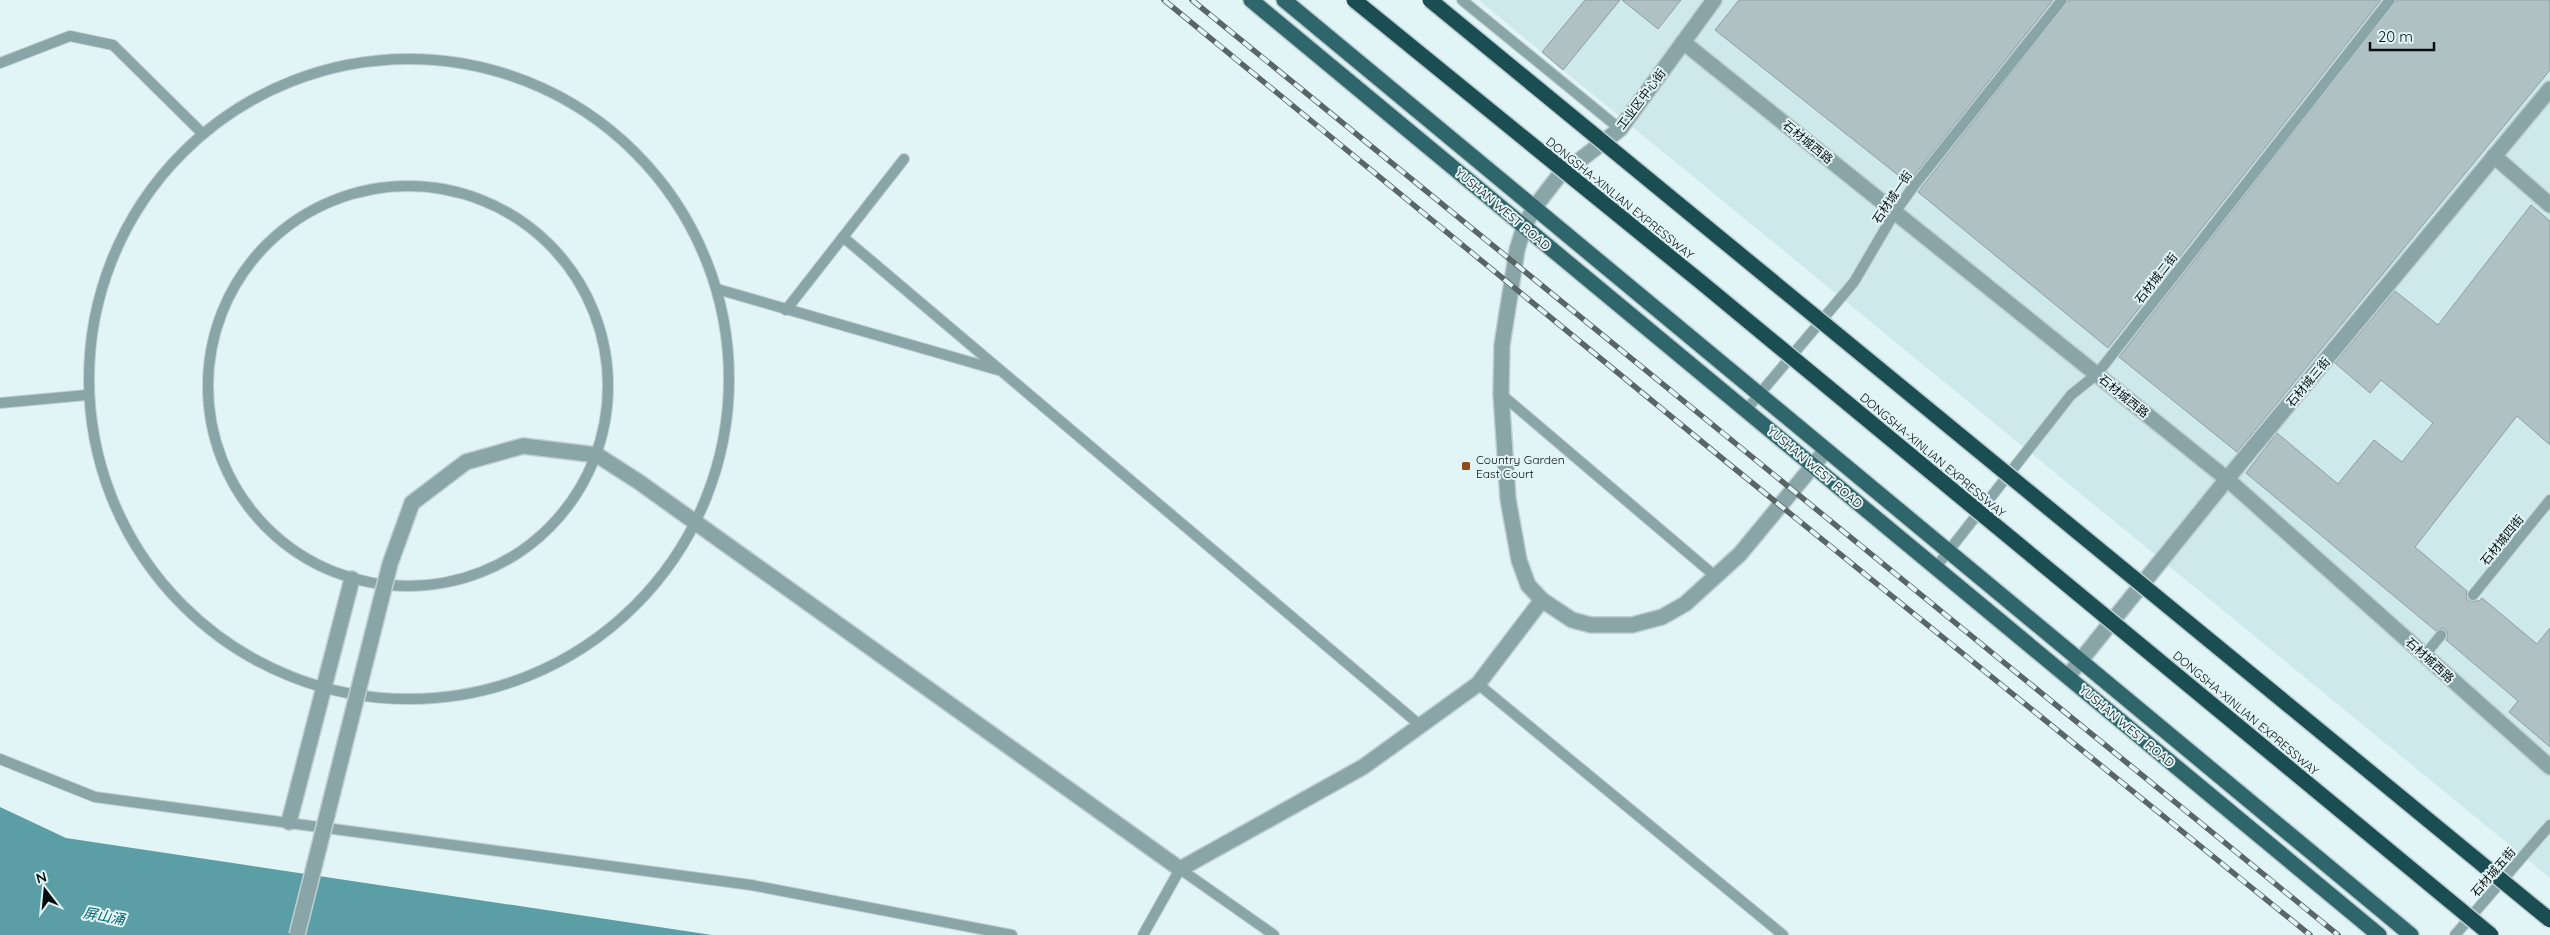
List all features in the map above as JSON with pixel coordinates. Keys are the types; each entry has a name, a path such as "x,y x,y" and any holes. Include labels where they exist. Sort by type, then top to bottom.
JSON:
{"highway":[{"name":"DONGSHA-XINLIAN EXPRESSWAY","path":"1354,0 1702,283 2492,935"},
{"path":"1430,0 2550,920"}],"main road":[{"name":"YUSHAN WEST ROAD","path":"1251,0 2379,935"},
{"name":"YUSHAN WEST ROAD","path":"1284,0 2411,935"}],"street":[{"name":"工业区中心街","path":"1714,0 1620,129 1558,177 1534,208 1524,227 1517,250 1502,345 1501,394 1502,427 1514,536 1518,560 1528,586 1542,600 1572,620 1591,625 1632,625 1662,617 1685,604 1740,554 1826,450"},
{"name":"石材城西路","path":"1683,42 2227,479 2550,766"},
{"name":"石材城三街","path":"2068,676 2227,479 2550,89"},
{"path":"2494,156 2550,205"},
{"path":"297,935 390,564 412,503 466,462 523,446 597,455 639,482 1180,869 1364,767 1478,684 1542,600"},
{"path":"289,822 352,579"}],"lane":[{"path":"1462,0 1620,129"},
{"name":"石材城一街","path":"1746,410 1854,282 1895,212 2062,0"},
{"name":"石材城二街","path":"1936,568 2071,394 2097,374 2390,0"},
{"path":"0,63 70,36 113,45 203,134"},
{"path":"417,59 484,68 530,83 581,109 627,144 665,186 696,235 717,289 727,336 729,384 725,432 713,478 695,522 661,575 618,621 558,660 509,682 448,696 385,698 324,688 261,663 212,632 158,580 121,523 97,461 87,395 92,321 114,251 152,187 203,134 250,101 303,77 359,63 417,59"},
{"path":"786,310 904,159"},
{"path":"422,186 474,196 522,220 562,255 591,300 607,350 609,403 597,455 568,508 525,550 471,577 412,587 352,579 303,557 262,524 230,481 212,431 207,378 216,326 239,278 274,237 318,207 368,189 422,186"},
{"path":"843,237 1420,726"},
{"path":"717,289 1002,371"},
{"path":"1501,394 1715,576"},
{"path":"0,403 87,395"},
{"name":"石材城四街","path":"2473,595 2550,500"},
{"path":"2425,655 2441,635"},
{"path":"1478,684 1783,935"},
{"path":"0,759 95,797 751,885 1012,935"},
{"name":"石材城五街","path":"2455,935 2550,825"},
{"path":"1143,935 1180,869 1274,935"}],"shaded area":[{"path":"1479,0 2550,0 2550,878 1563,70"}],"water":[{"name":"屏山涌","path":"0,807 66,838 712,935 0,935"}],"building":[{"path":"1585,0 1620,0 1563,70 1542,52"},
{"path":"1622,0 1681,0 1658,29"},
{"path":"1739,0 2053,0 1908,183 1715,30"},
{"path":"2069,0 2381,0 2108,348 1918,192"},
{"path":"2397,0 2550,0 2550,70 2237,452 2119,357"},
{"path":"2531,205 2550,221 2550,445 2517,416 2415,547 2467,591 2466,597 2469,601 2479,601 2482,598 2537,644 2550,628 2550,747 2509,712 2518,701 2446,640 2448,636 2446,630 2442,628 2436,631 2246,473 2277,433 2338,484 2374,440 2402,462 2433,423 2381,380 2370,393 2335,363 2395,291 2438,325"}],"railway":[{"path":"1164,0 1729,464 2310,935"},
{"path":"1192,0 2338,935"}],"place":[{"name":"Country Garden East Court","path":"1466,466"}]}
